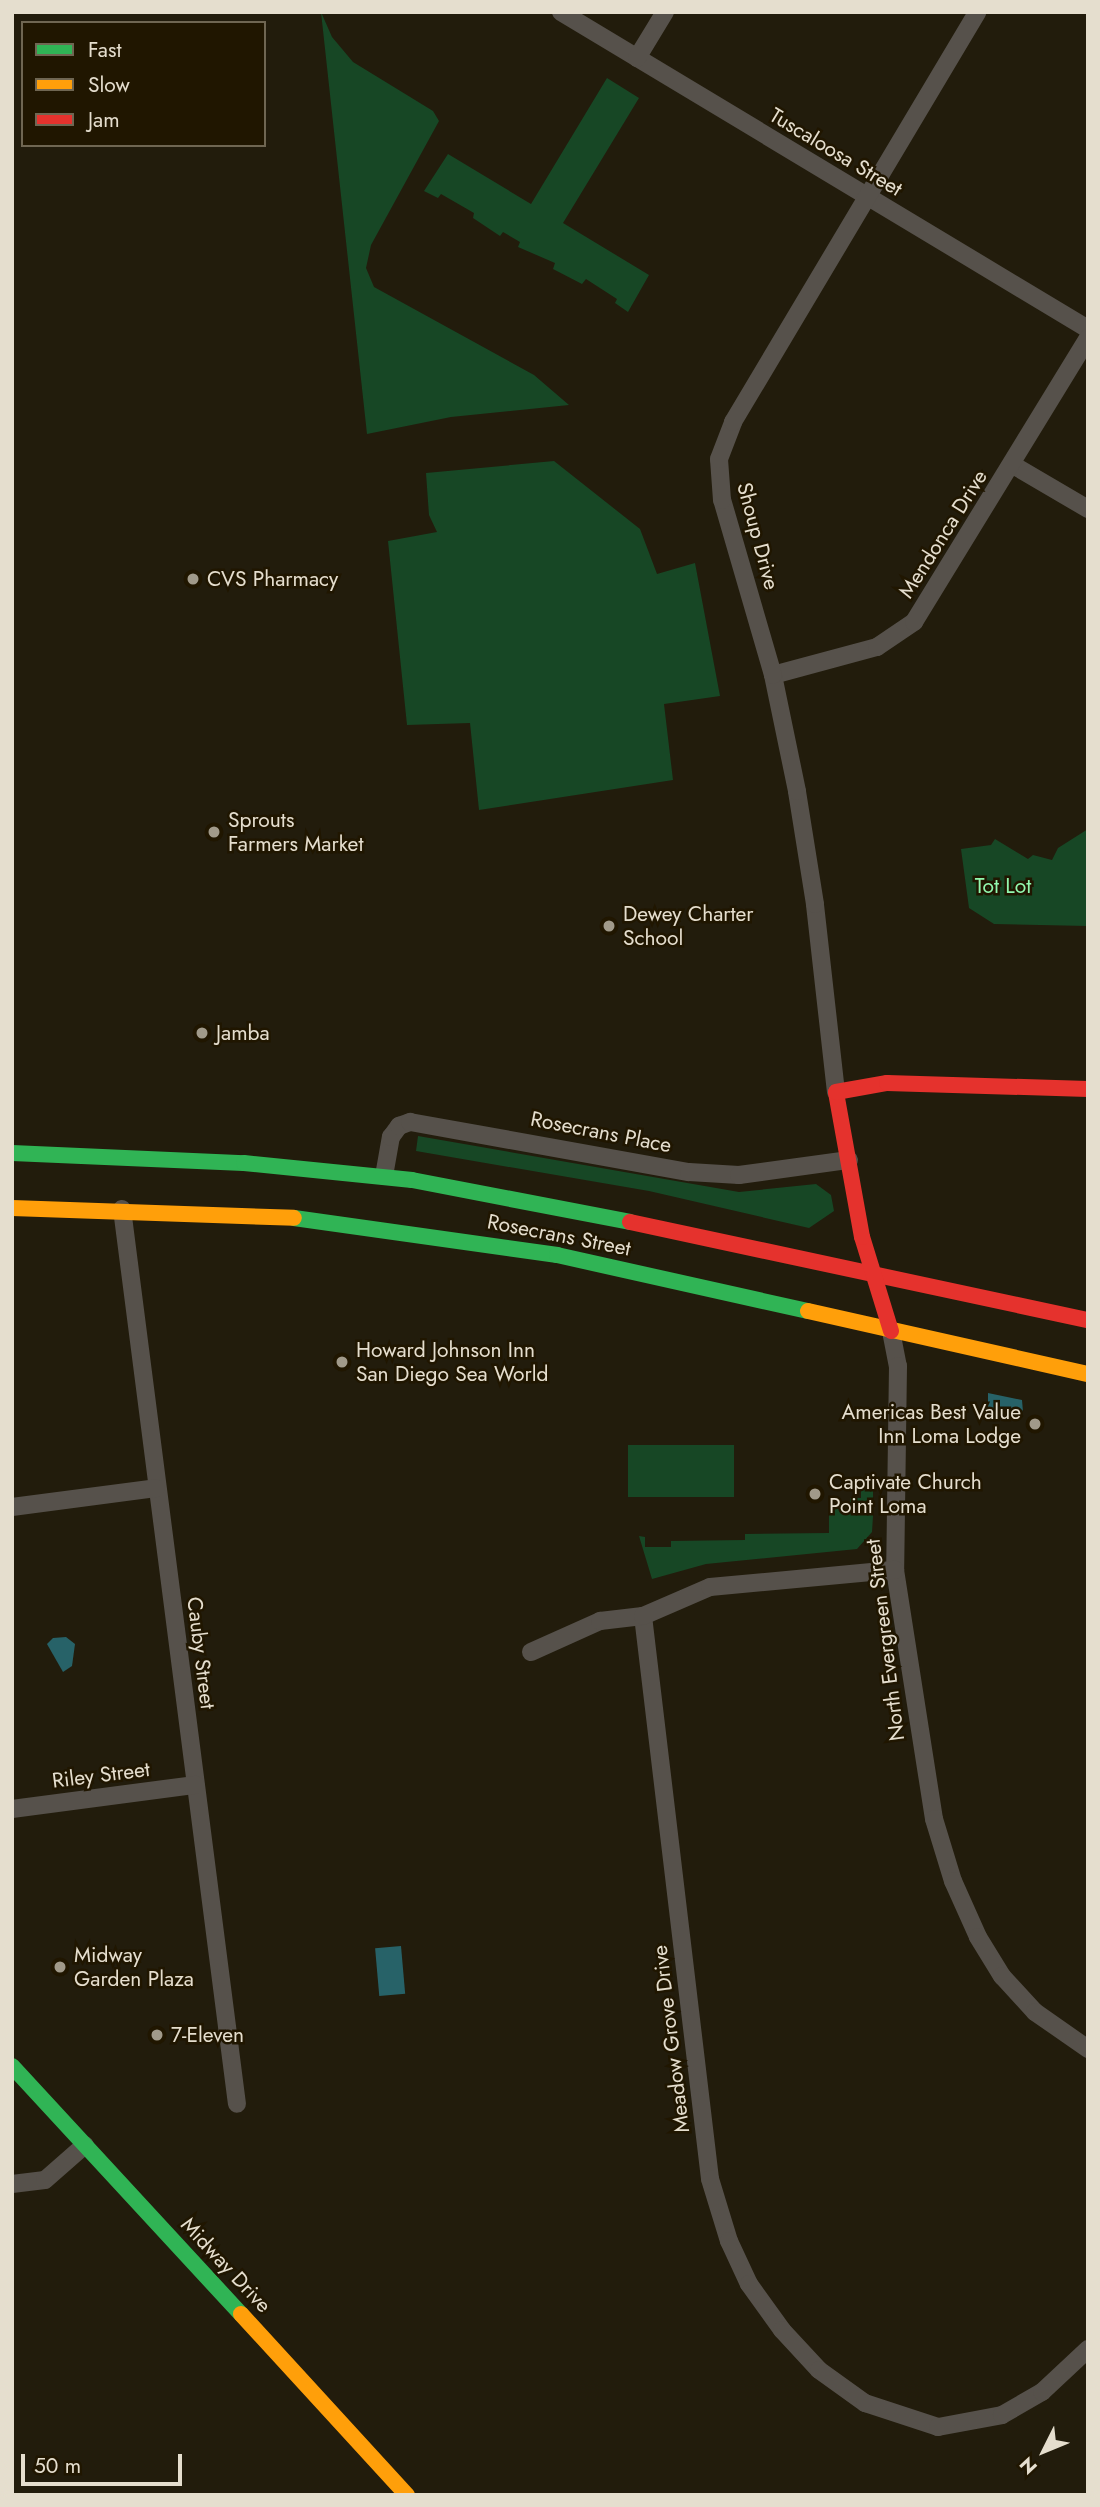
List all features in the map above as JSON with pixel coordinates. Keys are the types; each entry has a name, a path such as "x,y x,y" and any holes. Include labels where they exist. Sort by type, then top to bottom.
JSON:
{"main road":[{"path":"836,1093 887,1083 1088,1089"},
{"name":"North Evergreen Street","path":"836,1093 872,1276 891,1331"},
{"name":"Rosecrans Street","path":"12,1153 189,1160 384,1176 538,1202 872,1276 1088,1320"},
{"name":"Rosecrans Street","path":"12,1208 121,1209 283,1217 458,1238 557,1255 1088,1374"},
{"name":"Midway Drive","path":"12,2066 407,2495"}],"street":[{"name":"Tuscaloosa Street","path":"561,12 1088,329"},
{"path":"637,58 666,12"},
{"name":"Shoup Drive","path":"836,1093 815,904 773,675 722,500 719,459 733,422 977,12"},
{"name":"Mendonca Drive","path":"773,675 877,647 908,628 928,604 1088,338"},
{"path":"1013,465 1088,509"},
{"name":"Rosecrans Place","path":"384,1176 391,1137 399,1126 410,1122 689,1172 739,1175 849,1160"},
{"name":"Cauby Street","path":"121,1209 237,2104"},
{"name":"North Evergreen Street","path":"891,1331 898,1366 895,1570 934,1819 953,1881 978,1937 1002,1976 1035,2012 1088,2049"},
{"path":"12,1507 156,1488"},
{"path":"531,1652 600,1620 643,1616 710,1587 895,1570"},
{"name":"Meadow Grove Drive","path":"643,1616 710,2179 729,2241 749,2284 782,2330 819,2370 865,2403 938,2427 1002,2415 1042,2392 1088,2349"},
{"name":"Riley Street","path":"12,1809 195,1785"},
{"path":"12,2185 45,2180 85,2145"}],"green space":[{"path":"321,12 332,37 353,62 433,111 439,121 371,245 366,268 374,287 534,375 569,405 451,417 367,434"},
{"path":"607,78 639,98 563,223 649,275 628,312 615,303 617,299 586,279 582,284 553,269 555,263 518,247 520,242 503,232 500,236 473,218 474,213 441,194 438,198 424,191 448,154 531,204"},
{"path":"554,461 640,529 657,574 695,563 720,696 664,704 673,780 479,810 470,723 407,725 388,541 437,532 429,515 426,473"},
{"name":"Tot Lot","path":"1088,829 1088,926 994,924 969,908 961,849 991,845 995,839 1028,859 1033,855 1052,860 1058,848"},
{"path":"418,1136 739,1192 816,1184 831,1195 834,1211 809,1228 649,1191 416,1151"},
{"path":"628,1445 734,1445 734,1497 628,1497"},
{"path":"861,1479 873,1479 873,1516 872,1532 857,1549 706,1564 652,1579 639,1536 645,1537 645,1547 671,1547 671,1541 745,1540 745,1534 829,1533 829,1509 850,1509 850,1498 861,1498"}],"water":[{"path":"988,1393 1022,1400 1023,1412 988,1414"},
{"path":"66,1637 75,1644 72,1666 63,1672 47,1644 53,1638"},
{"path":"401,1946 405,1994 379,1996 375,1948"}],"traffic: fast":[{"path":"12,1153 244,1163 412,1180 630,1222"},
{"path":"294,1218 557,1255 808,1311"},
{"path":"12,2066 241,2314"}],"traffic: slow":[{"path":"12,1208 294,1218"},
{"path":"808,1311 1088,1374"},
{"path":"241,2314 407,2495"}],"traffic: jam":[{"path":"891,1331 862,1237 836,1092 887,1083 1088,1089"},
{"path":"630,1222 1088,1320"}],"place":[{"name":"CVS Pharmacy","path":"193,579"},
{"name":"Sprouts Farmers Market","path":"214,832"},
{"name":"Dewey Charter School","path":"609,926"},
{"name":"Jamba","path":"202,1033"},
{"name":"Howard Johnson Inn San Diego Sea World","path":"342,1362"},
{"name":"Americas Best Value Inn Loma Lodge","path":"1035,1424"},
{"name":"Captivate Church Point Loma","path":"815,1494"},
{"name":"Midway Garden Plaza","path":"60,1967"},
{"name":"7-Eleven","path":"157,2035"}]}
